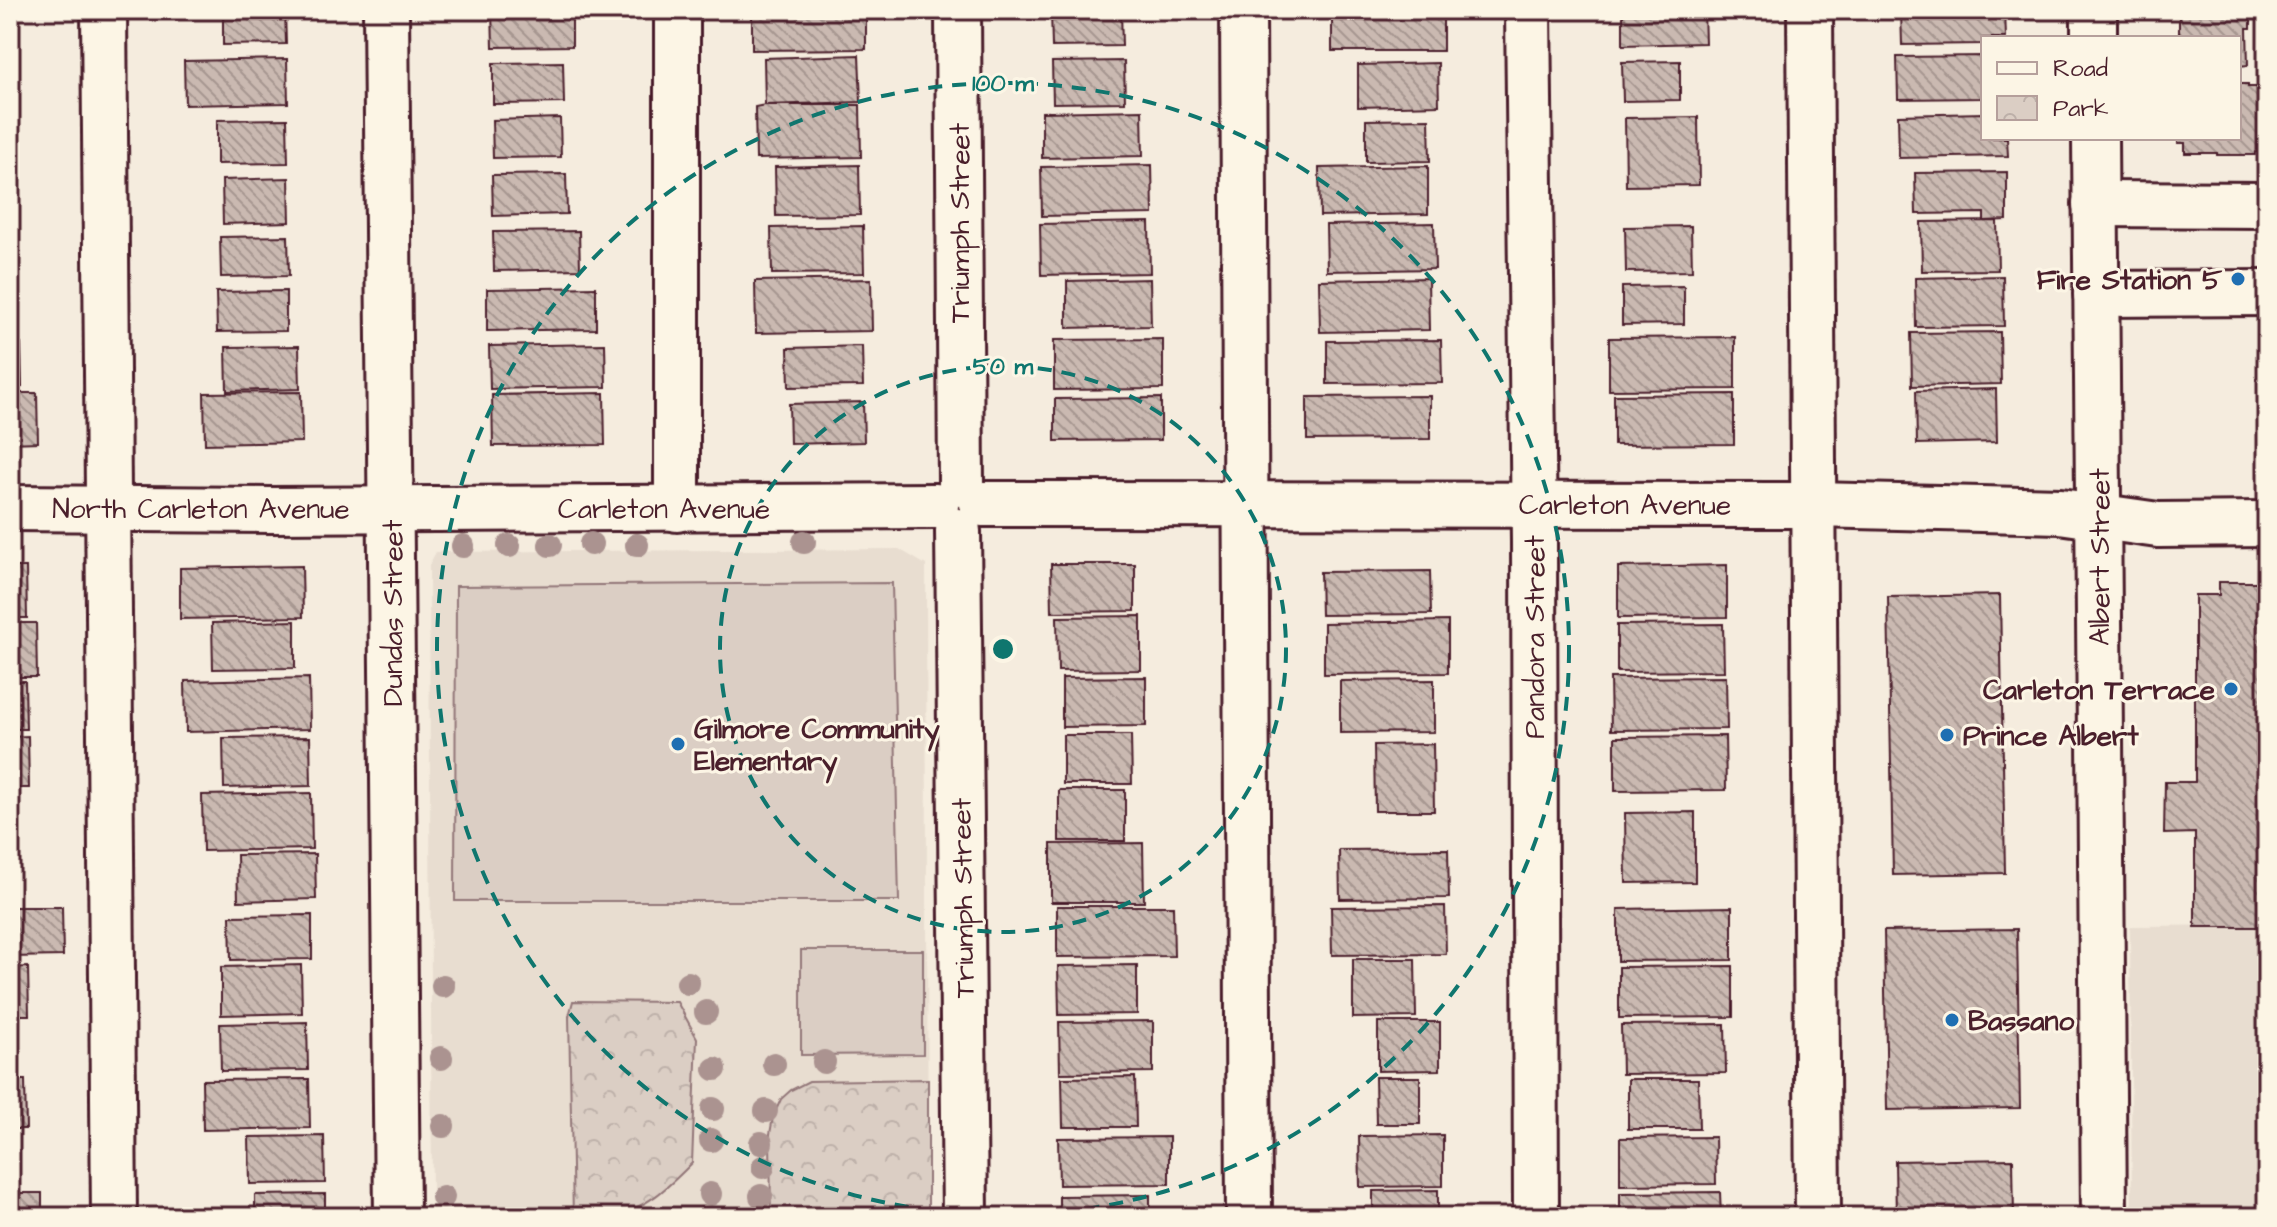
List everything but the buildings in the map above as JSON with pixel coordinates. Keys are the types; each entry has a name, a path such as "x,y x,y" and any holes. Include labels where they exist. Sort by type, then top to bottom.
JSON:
{"street":[{"path":"104,10 114,1217"},
{"name":"Dundas Street","path":"386,10 397,1217"},
{"path":"677,10 677,509"},
{"name":"Triumph Street","path":"958,10 965,1217"},
{"path":"1243,10 1249,1217"},
{"name":"Pandora Street","path":"1528,10 1536,1217"},
{"path":"1810,10 1818,1217"},
{"path":"2094,10 2094,36"},
{"name":"Albert Street","path":"2095,140 2104,1217"},
{"path":"2095,204 2267,205"},
{"path":"2096,294 2267,293"},
{"name":"Carleton Avenue","path":"392,508 1815,505 2044,510 2158,525 2267,524"},
{"name":"North Carleton Avenue","path":"10,508 392,508"}],"shaded area":[{"name":"Gilmore Community Elementary","path":"899,549 926,565 928,1217 432,1217 429,565 436,552"},
{"path":"2267,925 2267,1217 2132,1217 2130,926"}],"green space":[{"path":"892,583 899,901 455,901 456,586"},
{"path":"801,950 923,950 923,1054 801,1055"},
{"path":"573,1001 677,1002 697,1038 692,1163 646,1202 612,1215 573,1217 569,1016"},
{"path":"928,1079 928,1217 771,1217 770,1134 781,1099 791,1090 809,1081"}],"place":[{"name":"Fire Station 5","path":"2238,279"},
{"name":"Carleton Terrace","path":"2231,689"},
{"name":"Prince Albert","path":"1947,735"},
{"name":"Gilmore Community Elementary","path":"678,744"},
{"name":"Bassano","path":"1952,1020"}]}
